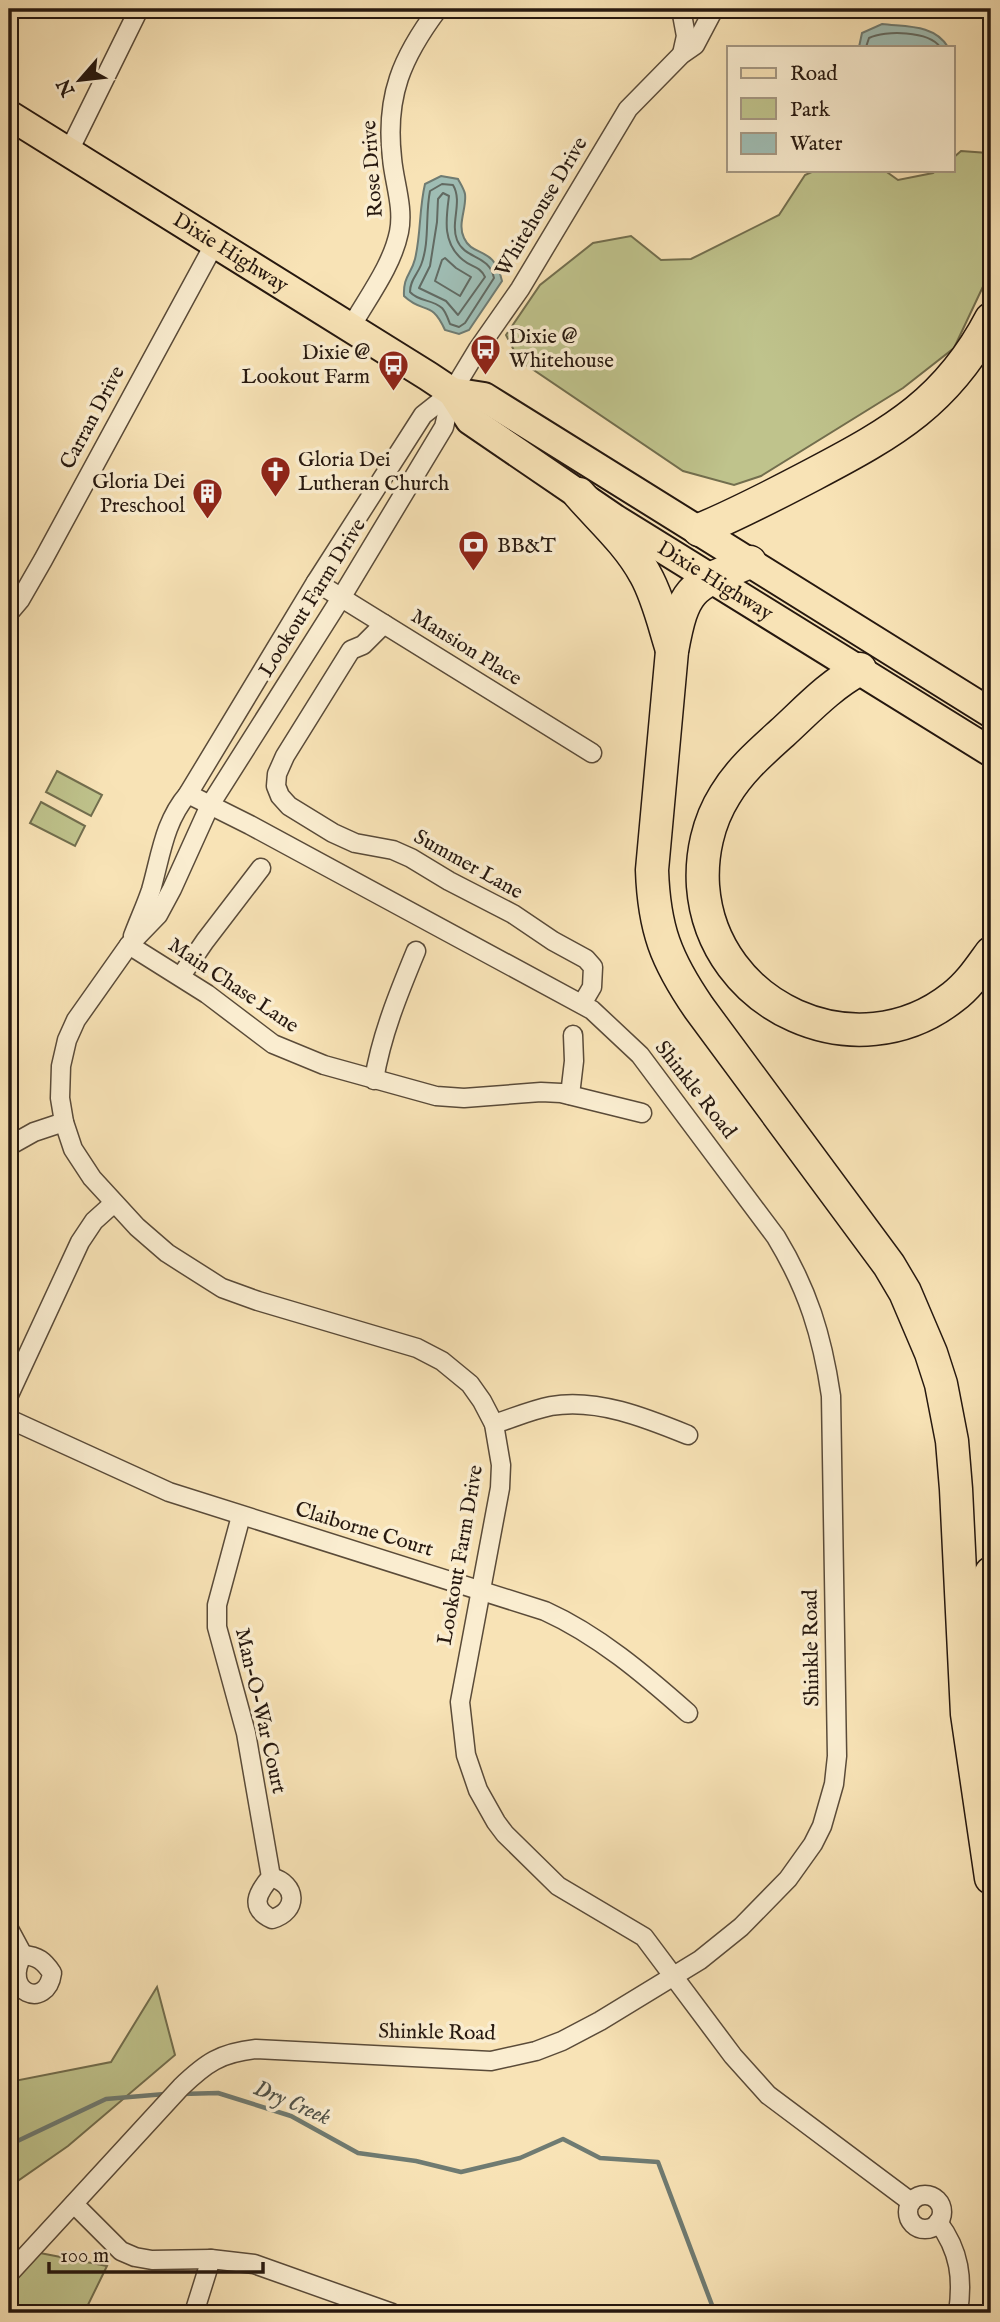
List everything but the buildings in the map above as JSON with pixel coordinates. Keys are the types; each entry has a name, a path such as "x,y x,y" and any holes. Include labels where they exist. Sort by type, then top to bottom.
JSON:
{"highway":[{"path":"699,530 777,494 902,424 925,407 956,374 976,348 991,319"},
{"path":"579,494 645,573 672,652"},
{"path":"750,562 710,578 689,594 678,621 672,652 652,870 658,929 678,978 890,1265 905,1292 931,1353 941,1384 952,1441 967,1714 991,1878"},
{"path":"860,668 838,681 741,771 723,797 707,836 702,873 704,901 718,943 741,978 779,1009 827,1027 852,1030 878,1028 924,1014 953,997 975,975 991,953"},
{"path":"991,1573 986,1766 991,1870"}],"main road":[{"name":"Dixie Highway","path":"9,115 351,327 452,393 470,420 579,494 991,752"},
{"name":"Dixie Highway","path":"452,393 484,397 991,713"}],"street":[{"path":"68,153 139,9"},
{"name":"Rose Drive","path":"351,327 394,251 400,212 390,136 392,104 398,78 415,39 438,9"},
{"path":"681,9 686,36 682,54"},
{"name":"Whitehouse Drive","path":"452,393 478,349 524,283 628,109 682,54 695,46 713,9"},
{"name":"Carran Drive","path":"9,613 20,600 43,560 215,243"},
{"name":"Lookout Farm Drive","path":"129,945 151,888 166,831 176,808 188,794 316,582 423,415 452,393"},
{"name":"Lookout Farm Drive","path":"452,393 444,427 341,598 209,805 158,915 129,945 76,1020 67,1040 59,1082 64,1122 73,1149 82,1165 137,1227 167,1253 222,1288 417,1348 442,1361 470,1384 494,1424 501,1465 500,1488 460,1702 466,1755 478,1790 500,1828 543,1872 568,1892 644,1937 750,2077 768,2095 911,2202 920,2196 930,2196 939,2202 942,2212 939,2222 948,2235 957,2258 961,2280 958,2313"},
{"name":"Mansion Place","path":"316,582 592,753"},
{"name":"Summer Lane","path":"384,624 363,645 351,650 285,756 277,774 276,786 281,796 289,806 333,833 355,843 393,850 411,858 513,914 586,959 593,967 592,987 582,1004"},
{"name":"Shinkle Road","path":"9,2274 181,2087 204,2065 219,2056 256,2049 491,2061 536,2051 562,2041 673,1978 741,1927 788,1879 813,1844 829,1806 837,1756 831,1396 825,1354 809,1299 776,1237 640,1055 614,1029 582,1004 188,794"},
{"path":"181,976 261,868"},
{"name":"Main Chase Lane","path":"129,945 181,976 273,1044 324,1065 436,1096 464,1098 541,1092 570,1095 642,1113"},
{"path":"374,1080 376,1065 399,992 416,951"},
{"path":"570,1095 574,1061 573,1035"},
{"path":"9,1146 34,1132 64,1122"},
{"path":"9,1395 80,1242 94,1222 114,1203"},
{"path":"494,1424 539,1409 582,1404 653,1420 688,1435"},
{"name":"Claiborne Court","path":"9,1419 169,1492 545,1611 572,1623 656,1684 688,1713"},
{"name":"Man-O-War Court","path":"241,1516 218,1605 217,1627 246,1733 271,1877"},
{"path":"9,1929 23,1955"},
{"path":"74,2203 121,2250 135,2257 152,2260 211,2259 254,2264 392,2313"},
{"path":"194,2313 211,2259"}],"green space":[{"path":"961,151 988,153 991,162 991,250 988,276 954,348 903,388 761,476 734,485 683,471 519,360 506,335 540,285 593,243 631,236 661,260 691,259 779,215 805,175 812,172 887,172 898,180 934,172 954,172 954,157"},
{"path":"57,771 102,795 91,816 46,792"},
{"path":"41,802 85,826 75,846 30,823"},
{"path":"157,1987 175,2055 68,2146 9,2187 9,2082 111,2062"},
{"path":"40,2253 107,2266 84,2313 9,2313 9,2286"}],"water":[{"path":"882,24 910,27 935,34 947,46 859,46 862,33"},
{"path":"441,176 458,179 465,194 461,227 464,238 473,248 494,262 502,281 469,330 459,334 445,330 436,314 404,296 406,280 417,250 425,184"}],"waterway":[{"name":"Dry Creek","path":"181,2094 218,2093 291,2116 358,2153 416,2161 461,2172 520,2158 563,2139 600,2158 658,2162 715,2313"},
{"name":"Dry Creek","path":"9,2145 106,2099 165,2094"}],"place":[{"name":"Dixie @ Whitehouse","path":"486,376"},
{"name":"Dixie @ Lookout Farm","path":"393,392"},
{"name":"Gloria Dei Lutheran Church","path":"275,499"},
{"name":"Gloria Dei Preschool","path":"208,521"},
{"name":"BB&T","path":"474,573"}]}
